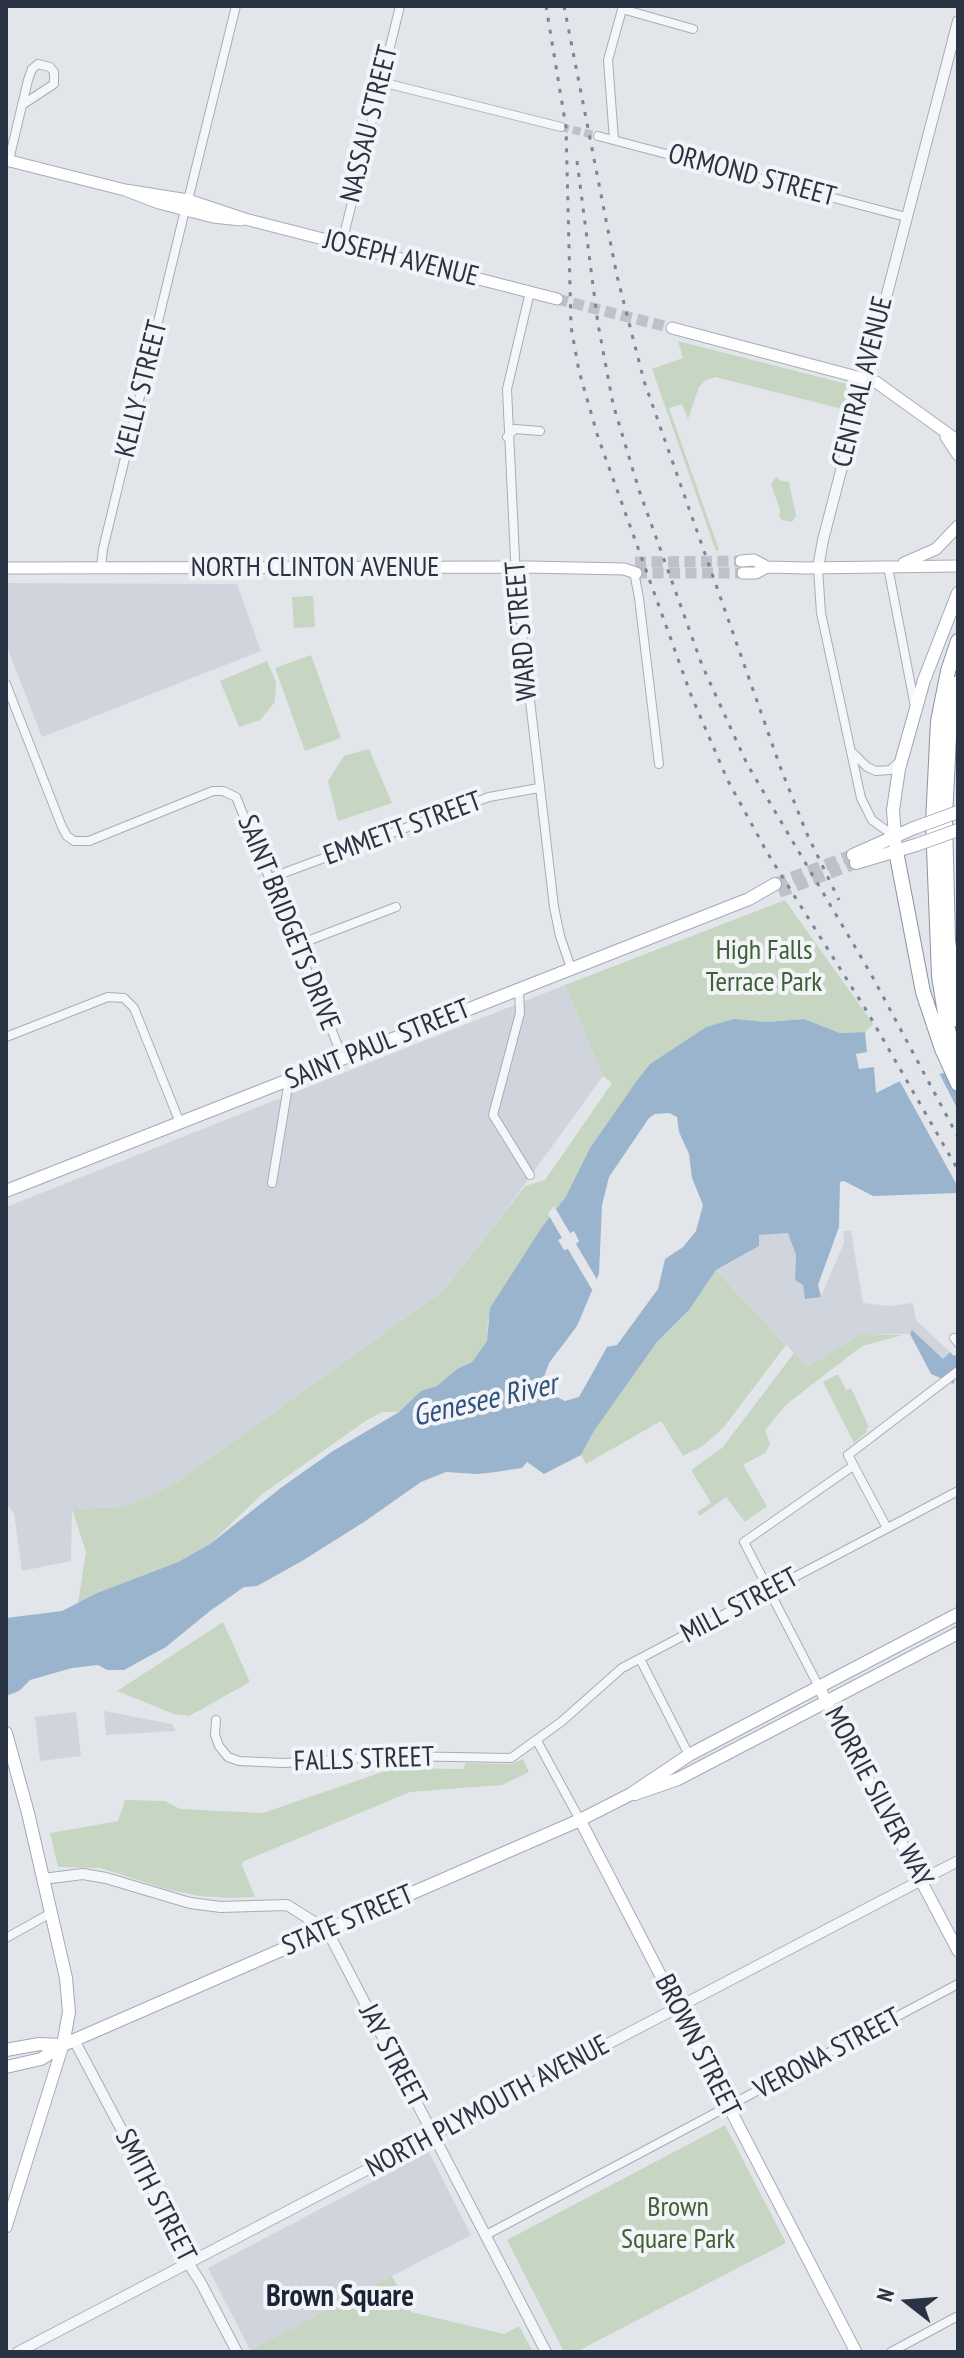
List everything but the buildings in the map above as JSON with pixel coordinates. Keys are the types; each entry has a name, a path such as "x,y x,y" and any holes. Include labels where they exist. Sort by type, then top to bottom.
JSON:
{"highway":[{"path":"958,641 941,705 933,814 938,967 958,1084"},
{"path":"958,683 949,737 945,818 948,940 958,1020"},
{"path":"895,844 923,992 955,1065"}],"main road":[{"name":"JOSEPH AVENUE","path":"7,160 557,299"},
{"path":"672,328 883,385 958,441"},
{"path":"932,422 958,455"},
{"path":"888,567 931,552 946,541 958,526"},
{"path":"742,567 754,560 767,567 958,566"},
{"name":"NORTH CLINTON AVENUE","path":"6,568 632,569"},
{"path":"895,844 896,789 903,754 932,656 958,593"},
{"path":"855,859 895,844 914,828 958,812"},
{"path":"895,844 916,845 958,830"},
{"name":"SAINT PAUL STREET","path":"6,1191 777,888"},
{"name":"STATE STREET","path":"6,2067 41,2059 68,2042 580,1820 631,1794 689,1755 958,1614"},
{"name":"STATE STREET","path":"631,1794 678,1779 958,1633"},
{"name":"MORRIE SILVER WAY","path":"819,1687 958,1951"},
{"path":"6,1733 51,1913 69,2002 68,2042 6,2227"},
{"name":"BROWN STREET","path":"580,1820 856,2352"},
{"path":"6,2050 68,2042"}],"street":[{"name":"KELLY STREET","path":"101,568 103,549 236,6"},
{"name":"NASSAU STREET","path":"342,243 400,6"},
{"path":"614,140 608,60 622,8 693,29"},
{"name":"CENTRAL AVENUE","path":"895,844 864,807 821,613 818,568 958,21"},
{"path":"7,160 22,105 32,69 38,64 50,67 54,72 54,84 22,105"},
{"path":"381,82 561,127"},
{"name":"ORMOND STREET","path":"598,136 906,217"},
{"name":"WARD STREET","path":"530,292 507,389 507,437 515,567 539,788 555,918 571,968"},
{"path":"507,437 515,429 540,431"},
{"path":"888,567 915,709"},
{"path":"632,569 639,598 659,764"},
{"name":"SAINT BRIDGETS DRIVE","path":"6,684 62,827 71,839 89,841 213,791 232,794 238,801 343,1058"},
{"path":"850,746 864,765 879,772 893,768 903,754"},
{"name":"EMMETT STREET","path":"270,878 489,797 539,788"},
{"path":"297,945 396,907"},
{"path":"519,989 520,1013 493,1115 530,1175"},
{"path":"6,1037 108,997 124,998 134,1008 180,1123"},
{"path":"272,1183 289,1080"},
{"path":"887,1528 848,1455 958,1371"},
{"path":"819,1687 744,1542 853,1466"},
{"name":"MILL STREET","path":"537,1741 614,1673 958,1491"},
{"path":"640,1659 689,1755"},
{"name":"FALLS STREET","path":"216,1720 215,1735 222,1751 231,1759 243,1762 283,1763 389,1756 504,1760 537,1741"},
{"name":"BROWN STREET","path":"537,1741 580,1820"},
{"name":"NORTH PLYMOUTH AVENUE","path":"18,2352 958,1861"},
{"path":"43,1879 83,1874 106,1878 170,1899 206,1905 287,1905 327,1930"},
{"path":"6,1938 51,1913"},
{"name":"JAY STREET","path":"327,1930 546,2352"},
{"name":"VERONA STREET","path":"486,2235 958,1984"},
{"name":"SMITH STREET","path":"68,2042 145,2174 188,2264 237,2352"},
{"path":"891,2352 958,2316"}],"shaded area":[{"path":"6,583 237,584 261,651 42,737 6,645"},
{"path":"565,985 603,1076 444,1290 173,1485 124,1507 72,1509 71,1561 22,1571 14,1513 6,1503 6,1207"},
{"path":"843,1231 851,1231 863,1303 889,1306 913,1303 916,1320 950,1352 943,1360 912,1331 910,1334 860,1334 807,1367 716,1270 759,1246 759,1235 788,1232 796,1254 795,1280 803,1285 805,1299 822,1294 844,1243"},
{"path":"104,1711 172,1724 176,1731 106,1735"},
{"path":"76,1712 81,1756 40,1761 35,1717"},
{"path":"429,2152 471,2235 250,2350 208,2268"}],"green space":[{"path":"678,341 847,384 849,389 843,407 838,408 715,377 699,387 688,419 682,404 669,408 719,550 716,551 652,369 683,358"},
{"path":"776,477 789,482 796,516 792,522 782,520 778,515 781,513 771,484"},
{"path":"313,596 315,627 294,628 292,597"},
{"path":"311,655 341,738 305,751 275,668"},
{"path":"267,661 276,682 275,702 260,720 239,727 220,681"},
{"path":"369,749 392,803 338,821 328,781 344,756"},
{"name":"High Falls Terrace Park","path":"785,900 873,1024 865,1032 840,1033 804,1019 767,1022 734,1020 706,1027 650,1064 590,1148 565,1198 523,1258 488,1320 487,1341 472,1362 457,1369 437,1387 421,1391 399,1412 382,1412 364,1422 261,1495 210,1544 178,1562 78,1603 86,1552 72,1509 124,1507 173,1485 444,1290 525,1186 545,1180 612,1083 603,1076 565,985"},
{"path":"716,1270 786,1345 724,1427 703,1446 683,1456 661,1421 586,1464 581,1455 594,1431 657,1342 689,1310"},
{"path":"860,1334 903,1335 862,1346 787,1404 765,1430 770,1444 765,1453 743,1465 767,1506 745,1522 726,1497 700,1516 697,1512 711,1503 691,1470 722,1448 794,1353 807,1367"},
{"path":"838,1374 846,1390 851,1388 869,1427 854,1443 823,1382"},
{"path":"223,1622 250,1682 189,1716 174,1714 117,1691"},
{"path":"523,1759 529,1772 502,1785 410,1792 244,1861 242,1865 255,1897 199,1896 100,1868 58,1867 50,1833 118,1821 125,1800 165,1801 180,1809 263,1813 394,1768 463,1769 466,1763 511,1764"},
{"name":"Brown Square Park","path":"725,2125 786,2243 576,2352 564,2352 507,2240"},
{"path":"392,2276 411,2312 504,2334 519,2326 533,2352 251,2352 250,2350"}],"water":[{"name":"Genesee River","path":"734,1019 767,1022 804,1019 840,1033 865,1032 867,1052 856,1054 859,1069 874,1067 876,1093 898,1082 958,1070 958,1193 873,1196 844,1181 840,1182 839,1227 818,1285 821,1297 805,1299 803,1285 795,1280 796,1255 788,1233 759,1235 759,1246 716,1270 689,1310 657,1342 594,1431 581,1455 544,1474 527,1462 522,1468 496,1472 446,1472 421,1482 302,1561 257,1586 244,1587 166,1647 124,1670 107,1670 98,1665 72,1668 30,1680 19,1691 6,1696 6,1618 62,1611 97,1593 178,1562 210,1544 333,1451 399,1412 421,1391 437,1386 457,1369 472,1362 487,1341 490,1308 542,1227 565,1198 590,1148 636,1082 650,1064 706,1027","holes":["669,1113 677,1117 679,1132 689,1154 692,1178 703,1205 696,1231 683,1247 665,1259 658,1289 617,1345 607,1347 579,1397 565,1401 545,1391 543,1380 549,1363 577,1326 599,1274 602,1205 609,1177 649,1118 655,1114"]},
{"path":"912,1330 943,1359 950,1352 954,1356 958,1354 954,1384 931,1374 910,1334"}],"pier":[{"path":"937,1069 958,1110 958,1187 898,1078"},
{"path":"554,1206 570,1233 574,1231 579,1241 576,1244 599,1283 594,1293 568,1249 564,1250 558,1240 562,1238 548,1214"}],"tunnel":[{"path":"561,127 598,136"},
{"path":"557,299 672,328"},
{"path":"635,562 741,561"},
{"path":"636,573 743,573"},
{"path":"775,884 853,855"},
{"path":"779,892 856,863"}],"railway":[{"path":"546,6 566,127 571,327 579,371 598,437 691,695 728,781 768,854 868,1013 958,1170"},
{"path":"564,6 617,276 644,381 781,769 807,834 839,900"},
{"path":"577,161 598,324 613,404 639,490 702,665 747,764 871,974 958,1137"}],"district":[{"name":"Brown Square","path":"340,2297"}]}
